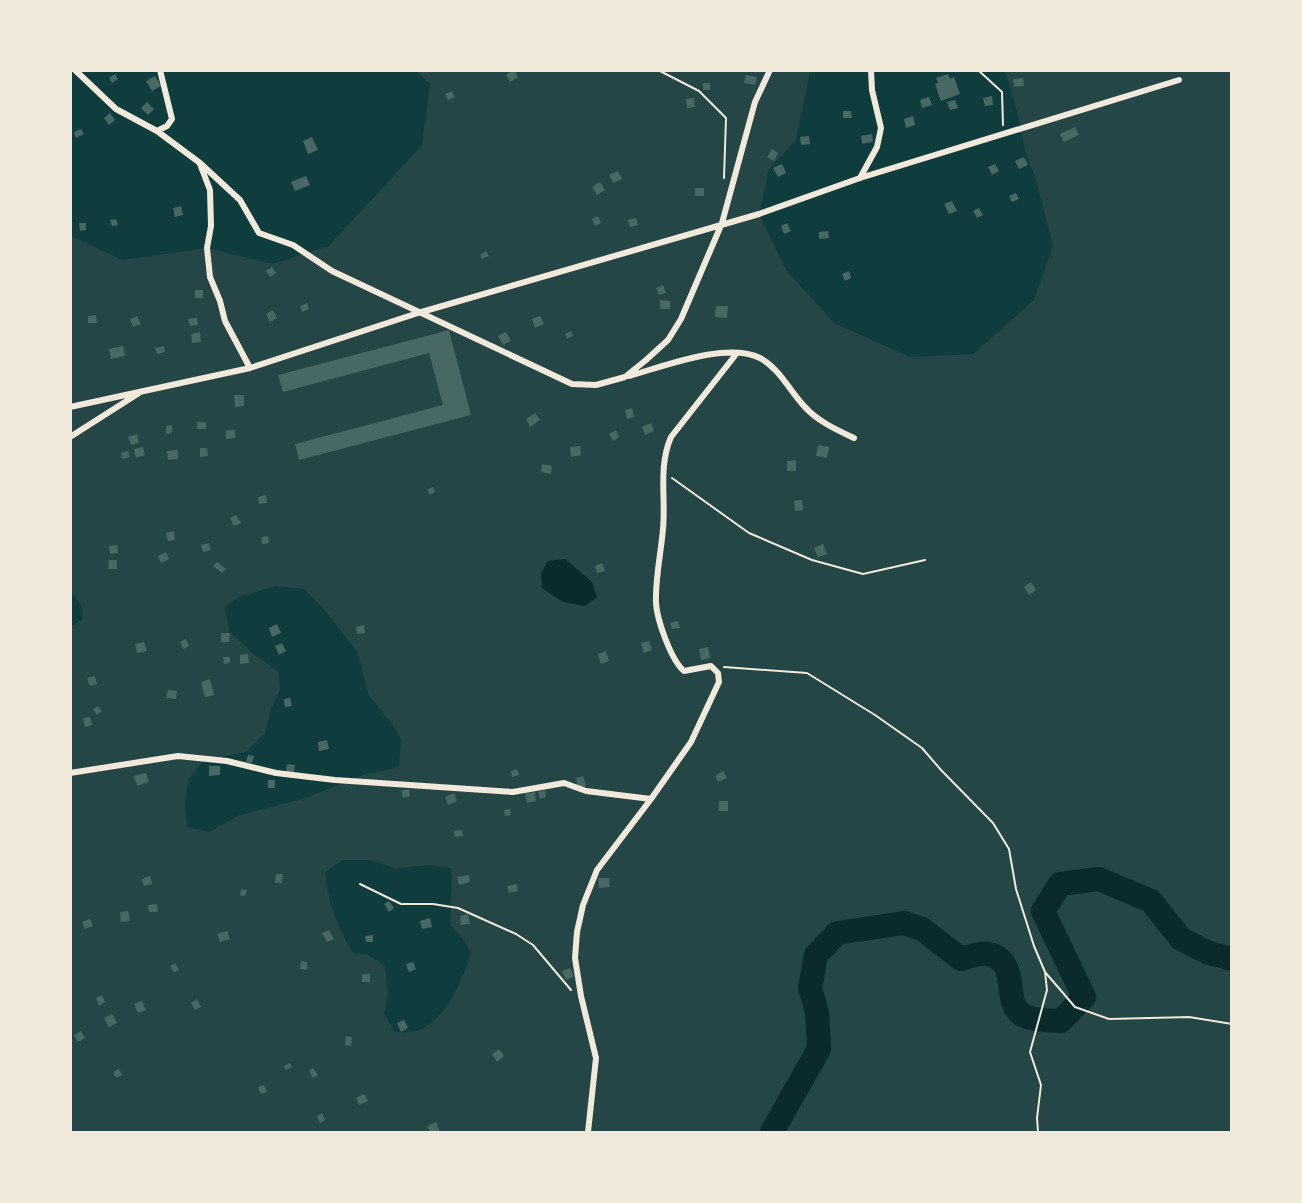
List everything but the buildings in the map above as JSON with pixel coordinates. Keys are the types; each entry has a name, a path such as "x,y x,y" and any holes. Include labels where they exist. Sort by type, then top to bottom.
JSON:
{"street":[{"path":"75,70 116,109 157,131 200,163 240,200 260,233 293,245 332,271 418,313 572,384 597,385 686,359 737,353 759,358 778,374 805,407 828,425 854,438"},
{"path":"157,131 167,126 172,119 160,70"},
{"path":"625,376 668,340 681,319 722,223 755,102 770,70"},
{"path":"860,178 877,147 880,128 872,90 872,70"},
{"path":"70,407 250,368 418,313 759,214 860,178 1179,80"},
{"path":"200,163 210,190 211,226 207,248 210,277 225,321 250,368"},
{"path":"588,1132 596,1058 581,996 576,958 577,933 583,904 597,870 691,742 719,682 718,673 711,666 684,671 678,667 656,603 664,525 663,471 666,449 672,437 737,353"},
{"path":"70,437 142,392"},
{"path":"70,773 178,756 227,761 276,773 335,780 513,792 564,783 586,791 651,799"}],"path":[{"path":"658,70 699,91 726,118 723,188"},
{"path":"978,70 1002,92 1003,134"},
{"path":"663,471 714,510 749,533 812,560 863,574 925,560"},
{"path":"711,666 807,672 922,748 993,823 1009,849 1016,889 1034,946 1046,972 1075,1007 1109,1019 1189,1017 1232,1024"},
{"path":"360,884 401,904 433,904 458,908 516,934 533,945 568,988 581,996"},
{"path":"1038,1132 1037,1118 1041,1085 1030,1052 1047,990 1046,972"}],"shaded area":[{"path":"416,71 810,71 796,140 769,169 759,214 786,270 834,323 910,357 973,354 1034,300 1053,246 1035,176 1026,155 1018,115 1005,71 1231,71 1231,1132 71,1132 70,627 82,620 82,612 81,605 71,593 71,236 122,260 207,248 272,264 329,246 422,145 430,84","holes":["277,586 304,589 322,607 357,651 369,696 391,722 401,739 399,767 363,775 306,798 240,815 209,832 187,827 185,803 188,780 204,760 246,752 265,733 271,708 280,690 278,671 255,655 230,632 224,607 241,596","342,860 369,860 395,868 431,865 450,868 452,876 450,925 464,940 471,953 452,998 437,1018 419,1030 395,1032 384,1014 388,993 385,966 368,955 353,953 342,933 331,905 325,872"]},
{"path":"565,559 592,582 597,597 585,606 563,602 542,588 541,573 548,561"}],"waterway":[{"path":"772,1132 819,1049 817,1012 810,988 816,955 837,933 904,923 922,929 961,959 978,954 989,954 999,958 1008,973 1015,1007 1024,1016 1045,1020 1061,1021 1084,997 1043,911 1060,884 1099,879 1151,901 1181,939 1209,953 1232,959"}]}
